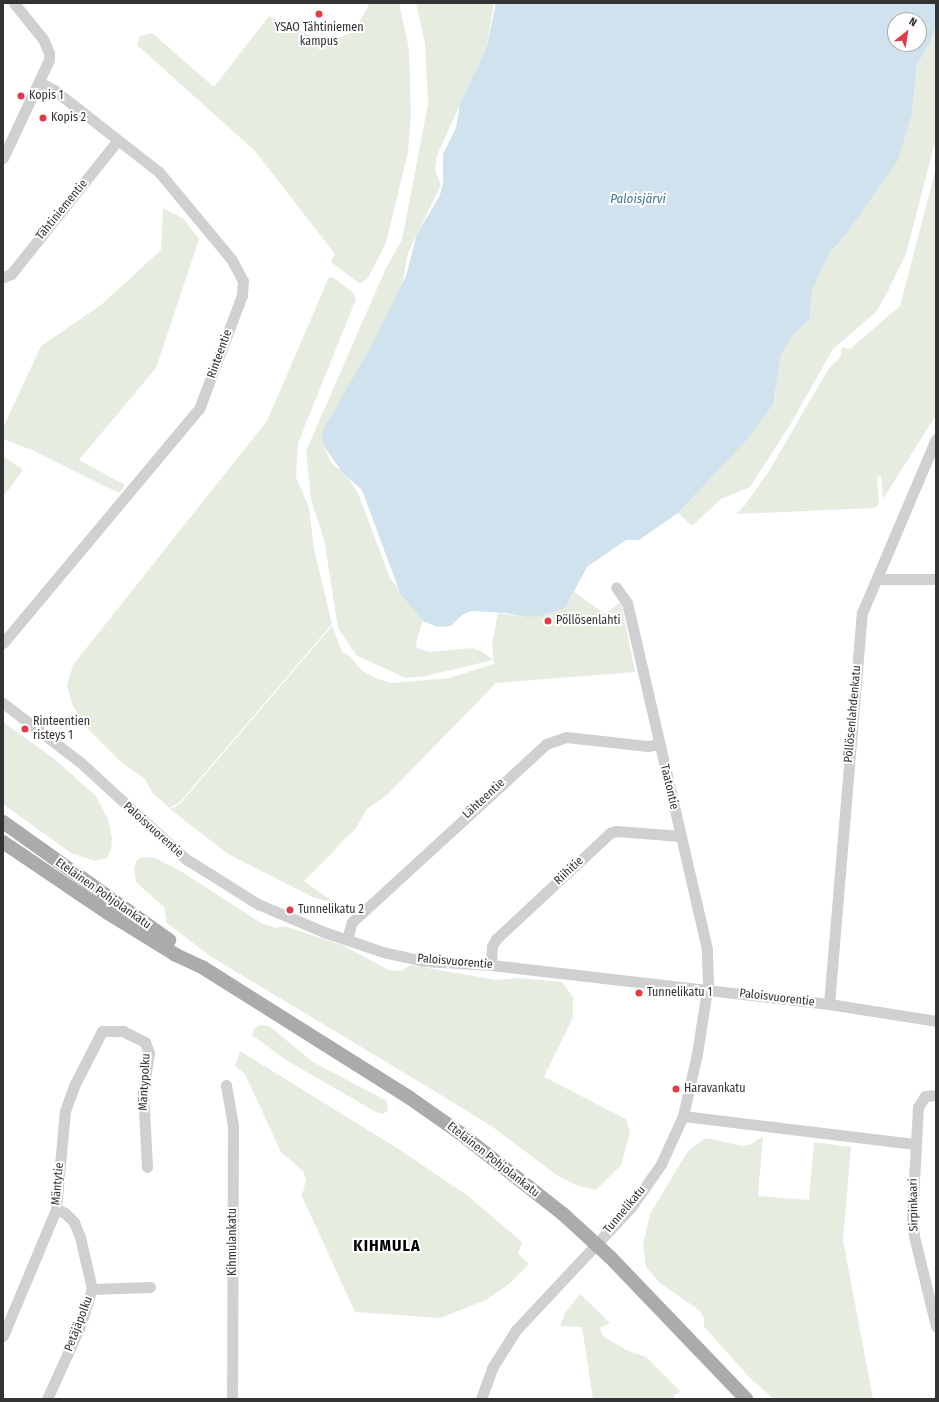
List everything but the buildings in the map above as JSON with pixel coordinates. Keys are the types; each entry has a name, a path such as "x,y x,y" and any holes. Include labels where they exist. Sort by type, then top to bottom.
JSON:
{"main road":[{"name":"Eteläinen Pohjolankatu","path":"3,822 183,950 202,967"},
{"name":"Eteläinen Pohjolankatu","path":"3,842 108,913 176,955 202,967 407,1096 460,1133 563,1214 610,1257 746,1399"}],"street":[{"path":"3,158 40,83 49,53 43,38 14,3"},
{"name":"Rinteentie","path":"3,643 199,410 242,295 244,281 240,272 177,190 159,172 54,90 40,83"},
{"name":"Tähtiniementie","path":"3,278 11,274 118,140"},
{"name":"Pöllösenlahdenkatu","path":"829,1004 862,613 900,520 936,440"},
{"path":"877,579 936,579"},
{"name":"Taatontie","path":"616,587 627,603 707,949 709,969 707,990"},
{"name":"Paloisvuorentie","path":"3,703 80,762 186,859 258,904 383,952 424,961 491,965 829,1004 936,1021"},
{"name":"Lähteentie","path":"347,939 352,922 546,744 566,737 648,746 659,744"},
{"name":"Riihitie","path":"491,965 492,946 496,938 610,833 616,831 681,836"},
{"name":"Tunnelikatu","path":"481,1399 492,1368 516,1330 632,1206 661,1164 683,1116 698,1054 707,990"},
{"name":"Mäntypolku","path":"102,1031 123,1031 145,1042 149,1053 143,1092 147,1167"},
{"name":"Mäntytie","path":"3,1336 56,1209 65,1111 75,1084 102,1031"},
{"name":"Kihmulankatu","path":"226,1085 233,1126 232,1399"},
{"name":"Sirpinkaari","path":"936,1096 925,1096 921,1100 914,1144 912,1217 914,1236 936,1326"},
{"path":"683,1116 914,1144"},
{"name":"Petäjäpolku","path":"47,1399 81,1324 92,1289 80,1237 74,1222 65,1213 56,1209"},
{"path":"92,1289 150,1287"}],"shaded area":[{"path":"370,3 399,3 409,49 411,114 408,152 386,243 368,278 360,284 331,262 335,254 255,151 137,45 140,36 152,33 214,87 269,16 309,35 337,39 354,31"},
{"path":"416,3 494,3 486,49 437,155 435,170 441,185 408,253 402,285 323,445 332,464 344,472 358,493 390,578 423,621 416,642 417,648 429,652 472,648 483,652 493,660 426,676 405,678 356,655 338,628 324,539 311,500 306,451 386,268 402,240 428,104 425,44"},
{"path":"936,23 936,138 906,254 888,291 876,312 833,349 790,425 750,487 721,499 692,526 678,513 745,442 773,405 781,355 790,339 810,318 812,290 830,253 846,234 912,113 917,65 925,52 927,52 927,48 931,41"},
{"path":"936,168 936,415 883,499 881,477 877,476 879,504 875,508 736,514 745,505 769,471 829,368 840,358 842,347 850,349 900,306"},
{"path":"163,208 184,219 199,239 156,368 79,460 125,485 119,493 32,450 3,439 3,428 41,346 101,305 161,250"},
{"path":"329,277 334,278 353,293 356,299 298,443 296,477 309,508 314,549 332,624 179,803 169,808 153,793 145,779 122,763 86,727 72,704 67,685 73,665 267,421"},
{"path":"3,456 23,470 3,497"},
{"path":"574,592 605,614 621,602 635,672 496,683 387,795 367,809 356,828 304,881 333,902 315,898 228,854 170,809 180,804 332,626 342,652 351,657 361,670 375,678 391,683 449,678 494,664 492,644 498,613 525,617 565,608"},
{"path":"3,722 53,758 96,796 108,820 112,837 111,850 107,858 94,861 71,853 3,804"},
{"path":"142,857 155,858 179,870 261,923 276,928 284,926 342,945 389,970 401,971 410,965 497,980 519,978 562,982 573,997 573,1017 544,1077 626,1119 630,1133 621,1165 596,1190 578,1186 558,1176 494,1128 210,956 167,923 164,907 136,882 134,868 137,860"},
{"path":"260,1025 269,1026 313,1062 387,1101 388,1110 383,1114 376,1112 286,1060 252,1035 254,1029"},
{"path":"240,1051 397,1148 468,1196 522,1242 518,1254 529,1264 509,1284 486,1300 440,1318 355,1312 301,1194 303,1192 306,1180 303,1171 281,1152 245,1074 235,1066"},
{"path":"763,1136 758,1196 809,1200 814,1142 851,1147 843,1240 873,1399 774,1399 752,1380 704,1327 704,1318 699,1310 660,1283 646,1267 643,1245 650,1214 688,1151 706,1138 743,1146 751,1144"},
{"path":"580,1294 610,1323 600,1328 603,1336 626,1350 646,1357 681,1392 674,1395 674,1399 593,1399 582,1327 560,1326 565,1313"}],"water":[{"name":"Paloisjärvi","path":"496,3 936,3 936,23 931,41 927,48 927,12 887,12 887,52 925,52 917,65 912,113 898,160 846,234 830,253 812,290 810,318 790,339 781,355 773,405 745,442 678,513 639,540 626,540 587,567 565,608 540,616 525,617 506,613 471,611 462,615 451,626 437,627 423,621 400,593 362,490 343,473 323,445 322,432 374,341 406,276 417,234 440,195 443,183 443,154 456,128 460,104 486,49"}],"place":[{"name":"YSAO Tähtiniemen kampus","path":"319,14"},
{"name":"Kopis 1","path":"21,96"},
{"name":"Kopis 2","path":"43,118"},
{"name":"Pöllösenlahti","path":"548,621"},
{"name":"Rinteentien risteys 1","path":"25,729"},
{"name":"Tunnelikatu 2","path":"290,910"},
{"name":"Tunnelikatu 1","path":"639,993"},
{"name":"Haravankatu","path":"676,1089"}],"district":[{"name":"KIHMULA","path":"387,1246"}]}
